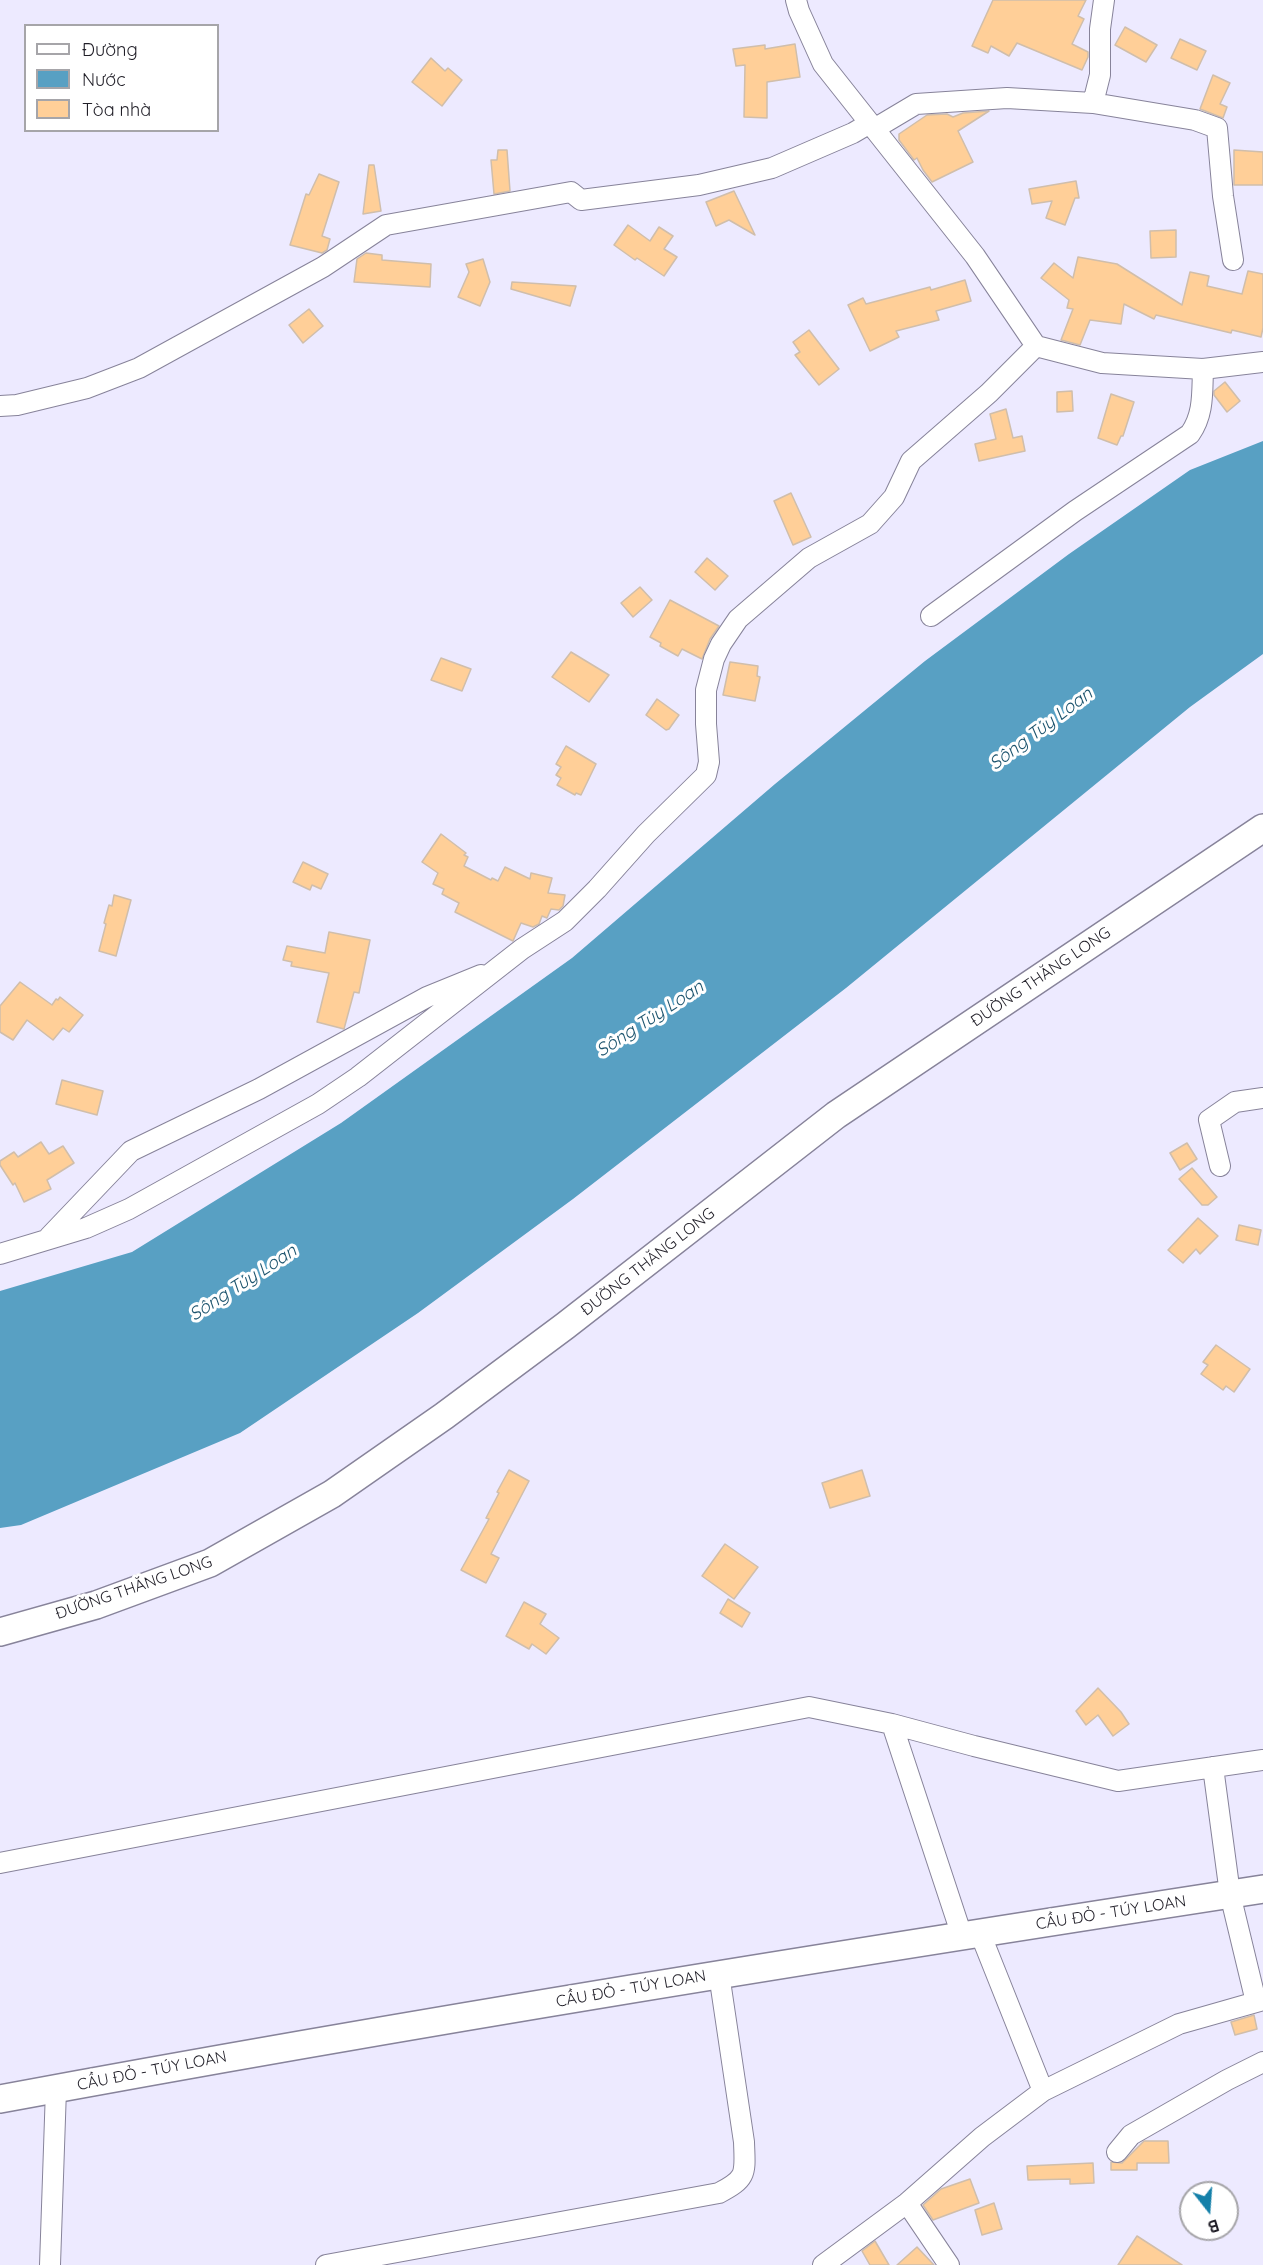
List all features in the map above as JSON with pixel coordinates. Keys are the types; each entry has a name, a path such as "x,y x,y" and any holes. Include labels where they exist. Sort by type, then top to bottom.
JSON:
{"street":[{"path":"796,0 822,64 975,256 1036,346 1102,363 1203,369 1263,362"},
{"path":"1093,103 1100,75 1100,29 1104,0"},
{"path":"0,406 17,405 87,388 139,368 323,267 386,225 571,192 581,200 699,185 772,168 872,126 916,104 1007,98 1093,103 1195,120 1217,128 1223,196 1233,261"},
{"path":"0,1254 86,1228 129,1209 291,1121 358,1077 575,912 646,834 706,775 709,762 706,690 714,659 738,619 809,558 870,524 894,496 911,461 989,393 1036,346"},
{"path":"930,616 1190,434 1198,422 1203,369"},
{"name":"ĐƯỜNG THĂNG LONG","path":"0,1632 96,1605 210,1563 332,1494 444,1416 565,1326 836,1115 1263,828"},
{"path":"45,1240 131,1151 259,1089 426,997 466,980 495,971"},
{"path":"1220,1166 1209,1120 1235,1102 1263,1098"},
{"path":"0,1863 809,1707 892,1724 1118,1780 1263,1760"},
{"path":"892,1724 971,1934 1042,2091"},
{"path":"823,2265 906,2203 982,2137 1042,2091 1179,2024 1260,2001 1230,1894 1213,1767"},
{"name":"CẦU ĐỎ - TÚY LOAN","path":"0,2099 247,2054 719,1974 1263,1889"},
{"path":"326,2265 719,2193 737,2184 745,2168 744,2142 719,1974"},
{"path":"1117,2152 1131,2135 1263,2062"},
{"path":"50,2265 56,2089"},
{"path":"906,2203 949,2265"}],"water":[{"name":"Sông Túy Loan","path":"1263,441 1263,654 1190,707 846,988 573,1199 418,1313 240,1433 21,1525 0,1528 0,1291 132,1252 341,1123 572,958 775,784 925,661 1069,554 1190,470"}],"building":[{"path":"993,0 1086,0 1078,16 1084,19 1072,44 1088,52 1082,70 1017,43 1009,56 991,46 988,53 972,46"},
{"path":"1125,27 1157,45 1146,62 1115,45"},
{"path":"1180,39 1206,51 1197,70 1171,58"},
{"path":"795,44 800,77 767,82 767,118 744,117 745,65 736,66 733,49 765,45 765,49"},
{"path":"431,58 445,71 448,68 462,80 442,106 412,82"},
{"path":"1213,75 1230,83 1220,104 1227,107 1223,118 1200,109"},
{"path":"989,111 958,131 973,162 932,182 917,158 914,160 899,140 899,134 927,115 947,114 953,117 963,113"},
{"path":"498,150 507,150 510,191 494,194 491,160 497,160"},
{"path":"1234,150 1263,152 1263,185 1234,185"},
{"path":"369,165 374,165 381,211 363,214"},
{"path":"319,174 339,182 322,236 330,239 327,250 322,253 290,245 306,194 309,195"},
{"path":"1076,181 1079,198 1075,198 1065,225 1046,218 1052,201 1032,204 1029,189"},
{"path":"734,191 755,235 729,220 716,226 706,202"},
{"path":"628,225 650,241 659,227 673,236 664,249 677,257 664,276 614,245"},
{"path":"1176,230 1176,257 1151,258 1150,231"},
{"path":"366,253 382,255 382,260 431,264 430,287 354,282 357,259"},
{"path":"1078,257 1117,264 1182,305 1190,272 1209,276 1207,286 1242,294 1248,271 1263,274 1261,337 1232,330 1231,333 1156,315 1154,319 1124,304 1121,324 1090,320 1080,345 1061,340 1073,309 1067,308 1069,300 1041,278 1054,263 1073,278"},
{"path":"483,259 490,282 480,306 458,297 469,272 466,264"},
{"path":"965,280 971,301 936,311 939,320 896,331 899,337 870,351 848,305 863,298 866,304"},
{"path":"512,282 576,286 570,306 511,289"},
{"path":"309,309 323,326 303,343 289,325"},
{"path":"809,330 839,369 819,385 795,355 800,352 793,342"},
{"path":"1225,382 1240,401 1227,412 1214,395 1214,391"},
{"path":"1072,391 1073,411 1057,412 1057,392"},
{"path":"1111,394 1134,402 1123,436 1117,445 1098,438"},
{"path":"1006,409 1013,438 1022,436 1025,451 979,461 975,444 996,439 990,414"},
{"path":"791,493 811,537 793,545 774,501"},
{"path":"707,558 728,576 715,590 695,572"},
{"path":"640,587 652,600 633,617 621,603"},
{"path":"670,600 719,626 710,639 702,659 682,649 678,656 660,646 661,643 650,637"},
{"path":"571,652 609,675 589,702 552,677"},
{"path":"441,658 471,669 462,691 431,680"},
{"path":"730,662 758,666 757,676 760,677 755,701 723,695"},
{"path":"657,699 679,715 669,729 666,730 646,715"},
{"path":"566,746 596,764 581,795 576,793 575,795 557,785 561,778 556,775 561,767 556,764"},
{"path":"441,834 466,853 464,855 468,857 464,866 491,880 492,878 498,881 505,867 530,879 531,873 552,878 548,893 565,895 563,906 559,910 551,909 547,918 542,916 539,924 533,927 521,923 513,941 455,912 459,903 442,894 444,889 433,884 438,873 422,862"},
{"path":"303,862 328,874 321,889 312,885 310,890 293,882"},
{"path":"114,895 131,900 116,956 99,951 106,924 104,923 109,905 112,906"},
{"path":"329,932 370,940 359,993 354,992 344,1029 317,1022 329,973 291,966 292,962 283,960 287,946 325,953"},
{"path":"20,982 52,1005 60,997 83,1015 69,1032 63,1028 53,1040 27,1020 13,1040 0,1032 0,1006"},
{"path":"62,1080 103,1091 97,1115 56,1104"},
{"path":"41,1142 49,1154 63,1146 74,1163 47,1180 51,1189 24,1202 15,1183 13,1185 0,1165 0,1161 14,1152 18,1157"},
{"path":"1187,1143 1197,1159 1180,1170 1170,1153"},
{"path":"1192,1168 1217,1197 1208,1205 1202,1205 1179,1179"},
{"path":"1198,1218 1218,1236 1200,1254 1196,1249 1183,1263 1168,1250"},
{"path":"1239,1225 1261,1230 1258,1245 1236,1240"},
{"path":"1216,1345 1250,1369 1234,1392 1226,1386 1223,1390 1201,1374 1208,1365 1203,1362"},
{"path":"509,1470 529,1481 491,1554 499,1558 486,1583 461,1570 489,1519 486,1518"},
{"path":"862,1470 870,1496 830,1508 822,1483"},
{"path":"725,1544 758,1567 734,1599 702,1576"},
{"path":"728,1599 750,1613 742,1627 720,1613"},
{"path":"524,1602 546,1614 540,1624 559,1638 546,1654 532,1644 529,1649 506,1636"},
{"path":"1098,1688 1129,1724 1113,1736 1098,1715 1086,1725 1076,1711"},
{"path":"1254,2015 1257,2029 1235,2035 1231,2022"},
{"path":"1144,2141 1168,2141 1169,2163 1137,2163 1137,2170 1111,2170 1111,2162 1122,2163"},
{"path":"1093,2163 1094,2183 1070,2184 1070,2179 1028,2180 1027,2166"},
{"path":"970,2179 979,2203 933,2220 923,2205 941,2189"},
{"path":"994,2203 1002,2229 982,2235 975,2210"},
{"path":"1137,2236 1182,2265 1118,2265"},
{"path":"875,2241 889,2265 870,2265 862,2251"},
{"path":"917,2247 934,2265 897,2265"}]}
